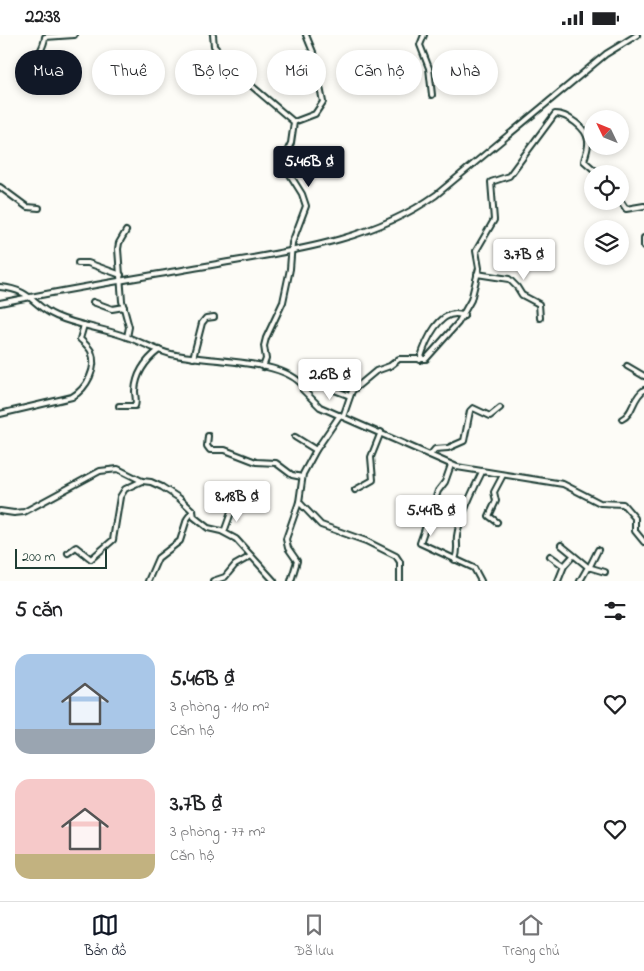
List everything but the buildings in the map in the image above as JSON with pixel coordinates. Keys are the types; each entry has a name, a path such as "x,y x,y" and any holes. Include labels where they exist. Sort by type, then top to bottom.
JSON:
{"street":[{"path":"42,50 45,37 74,35"},
{"path":"213,35 214,46 240,76 294,123"},
{"path":"294,123 315,115 322,101 313,52 306,35"},
{"path":"424,35 420,45 428,67 432,95"},
{"path":"0,303 290,250 369,231 421,205 606,54 637,35"},
{"path":"291,581 297,561 288,548 286,539 299,502 302,477 316,450 342,416 352,391 376,371 390,366 399,359 420,360 429,357 464,316 479,265 476,251 494,220 491,182 509,176 555,114 563,115 586,136 588,146 584,161 589,165"},
{"path":"263,367 266,359 264,346 266,339 284,303 290,269 290,250 294,233 306,206 302,194 282,165 282,159 291,143 294,123"},
{"path":"0,187 27,207 39,208"},
{"path":"629,208 644,206"},
{"path":"126,231 119,243 118,249 124,307 129,327 127,337"},
{"path":"644,238 644,246"},
{"path":"78,263 88,263 121,275"},
{"path":"477,274 509,279 522,295 539,304 540,318"},
{"path":"0,287 12,288 31,297 54,315 127,337 159,350 193,358 263,367 287,374 298,380 312,401 451,465 482,472 562,484 600,503 623,504 635,517 635,531 644,542"},
{"path":"93,302 112,309 124,307"},
{"path":"420,360 429,335 443,319 456,313 464,316"},
{"path":"193,358 202,323 206,318 214,317"},
{"path":"0,414 66,399 82,390 87,384 93,363 89,348 80,339 84,325"},
{"path":"119,407 135,407 136,382 140,372 144,365 159,350"},
{"path":"627,366 644,376"},
{"path":"329,388 350,396"},
{"path":"622,419 629,415 636,397 644,390"},
{"path":"430,455 435,449 448,448 464,441 469,414 473,408 491,416 500,407"},
{"path":"355,490 373,480 371,457 380,432"},
{"path":"208,436 209,450 237,453 245,459 256,462 276,463 292,475 302,477"},
{"path":"295,437 316,450"},
{"path":"451,465 420,539 424,546 476,570 481,581"},
{"path":"0,511 24,512 106,469 118,469 142,481 151,482 162,487 179,498 193,511 194,517 208,529 224,532 236,539 274,581"},
{"path":"455,559 459,546 458,535 471,494 482,472"},
{"path":"497,522 489,516 496,501 494,492 503,475"},
{"path":"68,553 76,547 91,559 97,556 113,540 120,497 125,489 142,481"},
{"path":"299,502 321,525 366,541 396,556 400,562 400,581"},
{"path":"224,532 233,507"},
{"path":"148,581 158,558 180,541 187,519 193,511"},
{"path":"561,545 573,557 588,567 605,572"},
{"path":"580,581 598,549"},
{"path":"213,581 225,577 235,565 251,556"},
{"path":"550,556 564,566"},
{"path":"558,581 564,566 573,557"}]}
